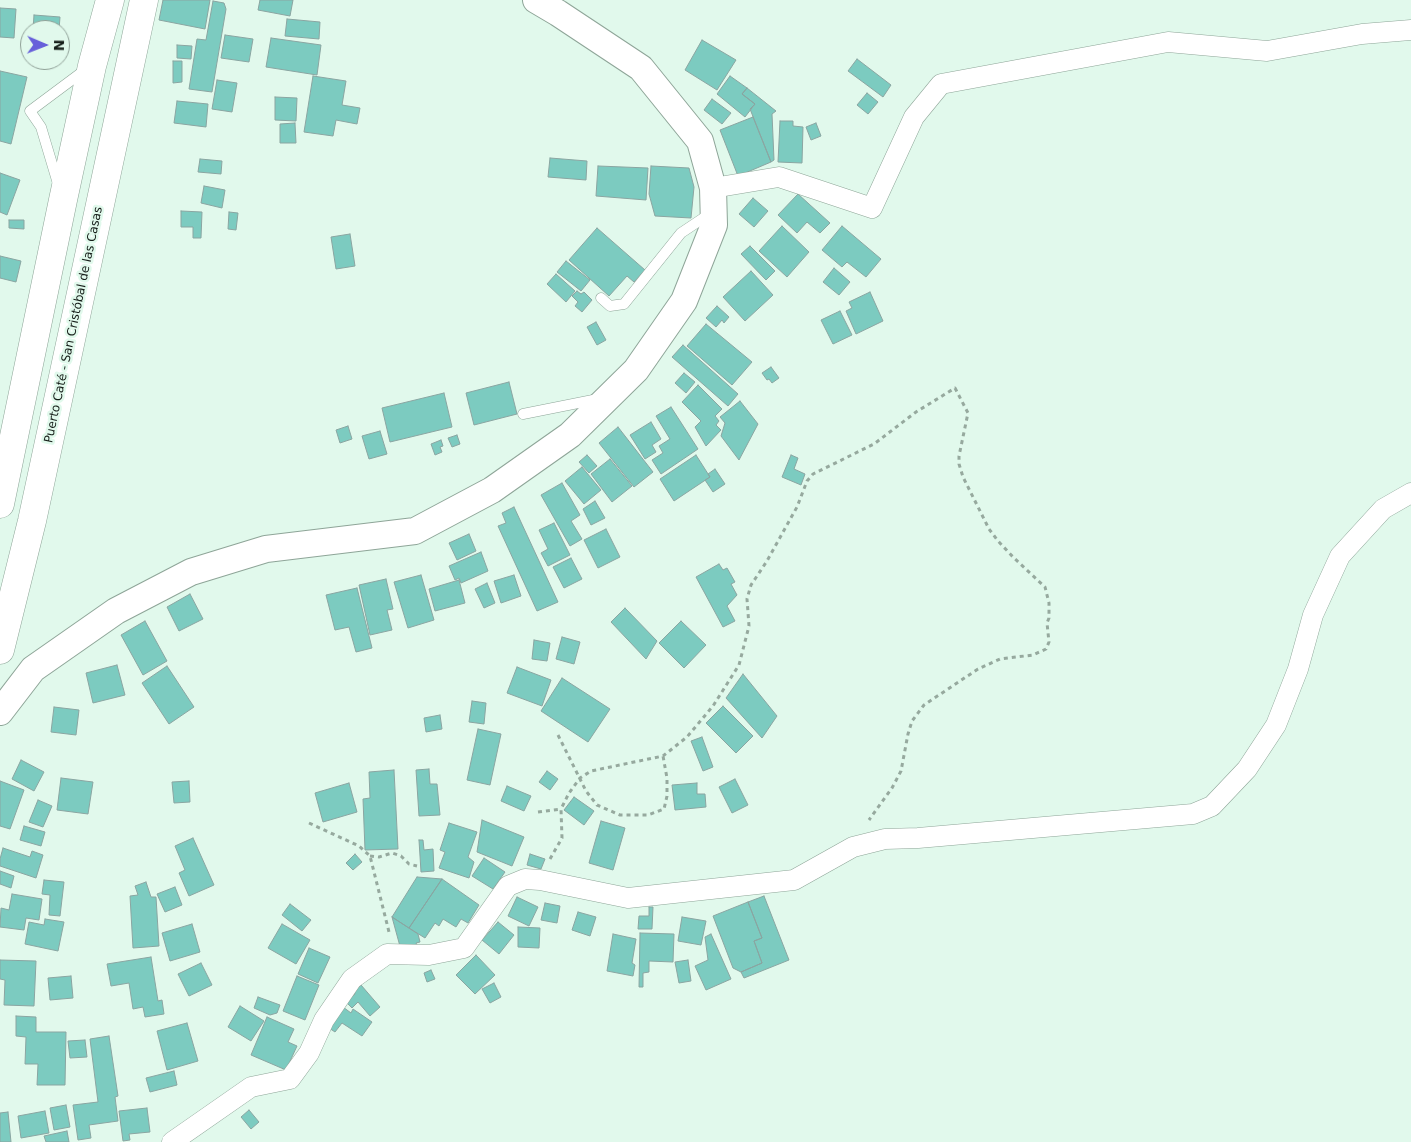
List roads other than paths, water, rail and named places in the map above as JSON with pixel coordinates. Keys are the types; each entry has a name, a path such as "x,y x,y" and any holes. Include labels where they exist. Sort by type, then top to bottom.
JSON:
{"main road":[{"path":"1,498 92,66 110,0"},
{"name":"Puerto Caté - San Cristóbal de las Casas","path":"0,650 32,521 144,0"}],"street":[{"path":"0,712 33,669 116,611 191,572 266,549 414,531 492,490 570,435 636,370 684,301 714,225 713,199 700,140 641,68 536,0"},
{"path":"713,199 779,177 872,208 914,117 942,84 1168,42 1267,51 1362,34 1411,30"},
{"path":"172,1142 251,1088 290,1079 309,1053 324,1020 352,979 388,954 429,956 464,948 508,886 525,879 540,880 628,898 794,880 853,847 885,839 918,838 1193,814 1212,806 1247,769 1276,724 1298,669 1313,615 1340,556 1383,509 1411,493"}],"lane":[{"path":"63,200 41,127 30,111 92,66"},
{"path":"602,298 610,306 624,304 680,233 713,199"},
{"path":"523,414 609,397"}]}
